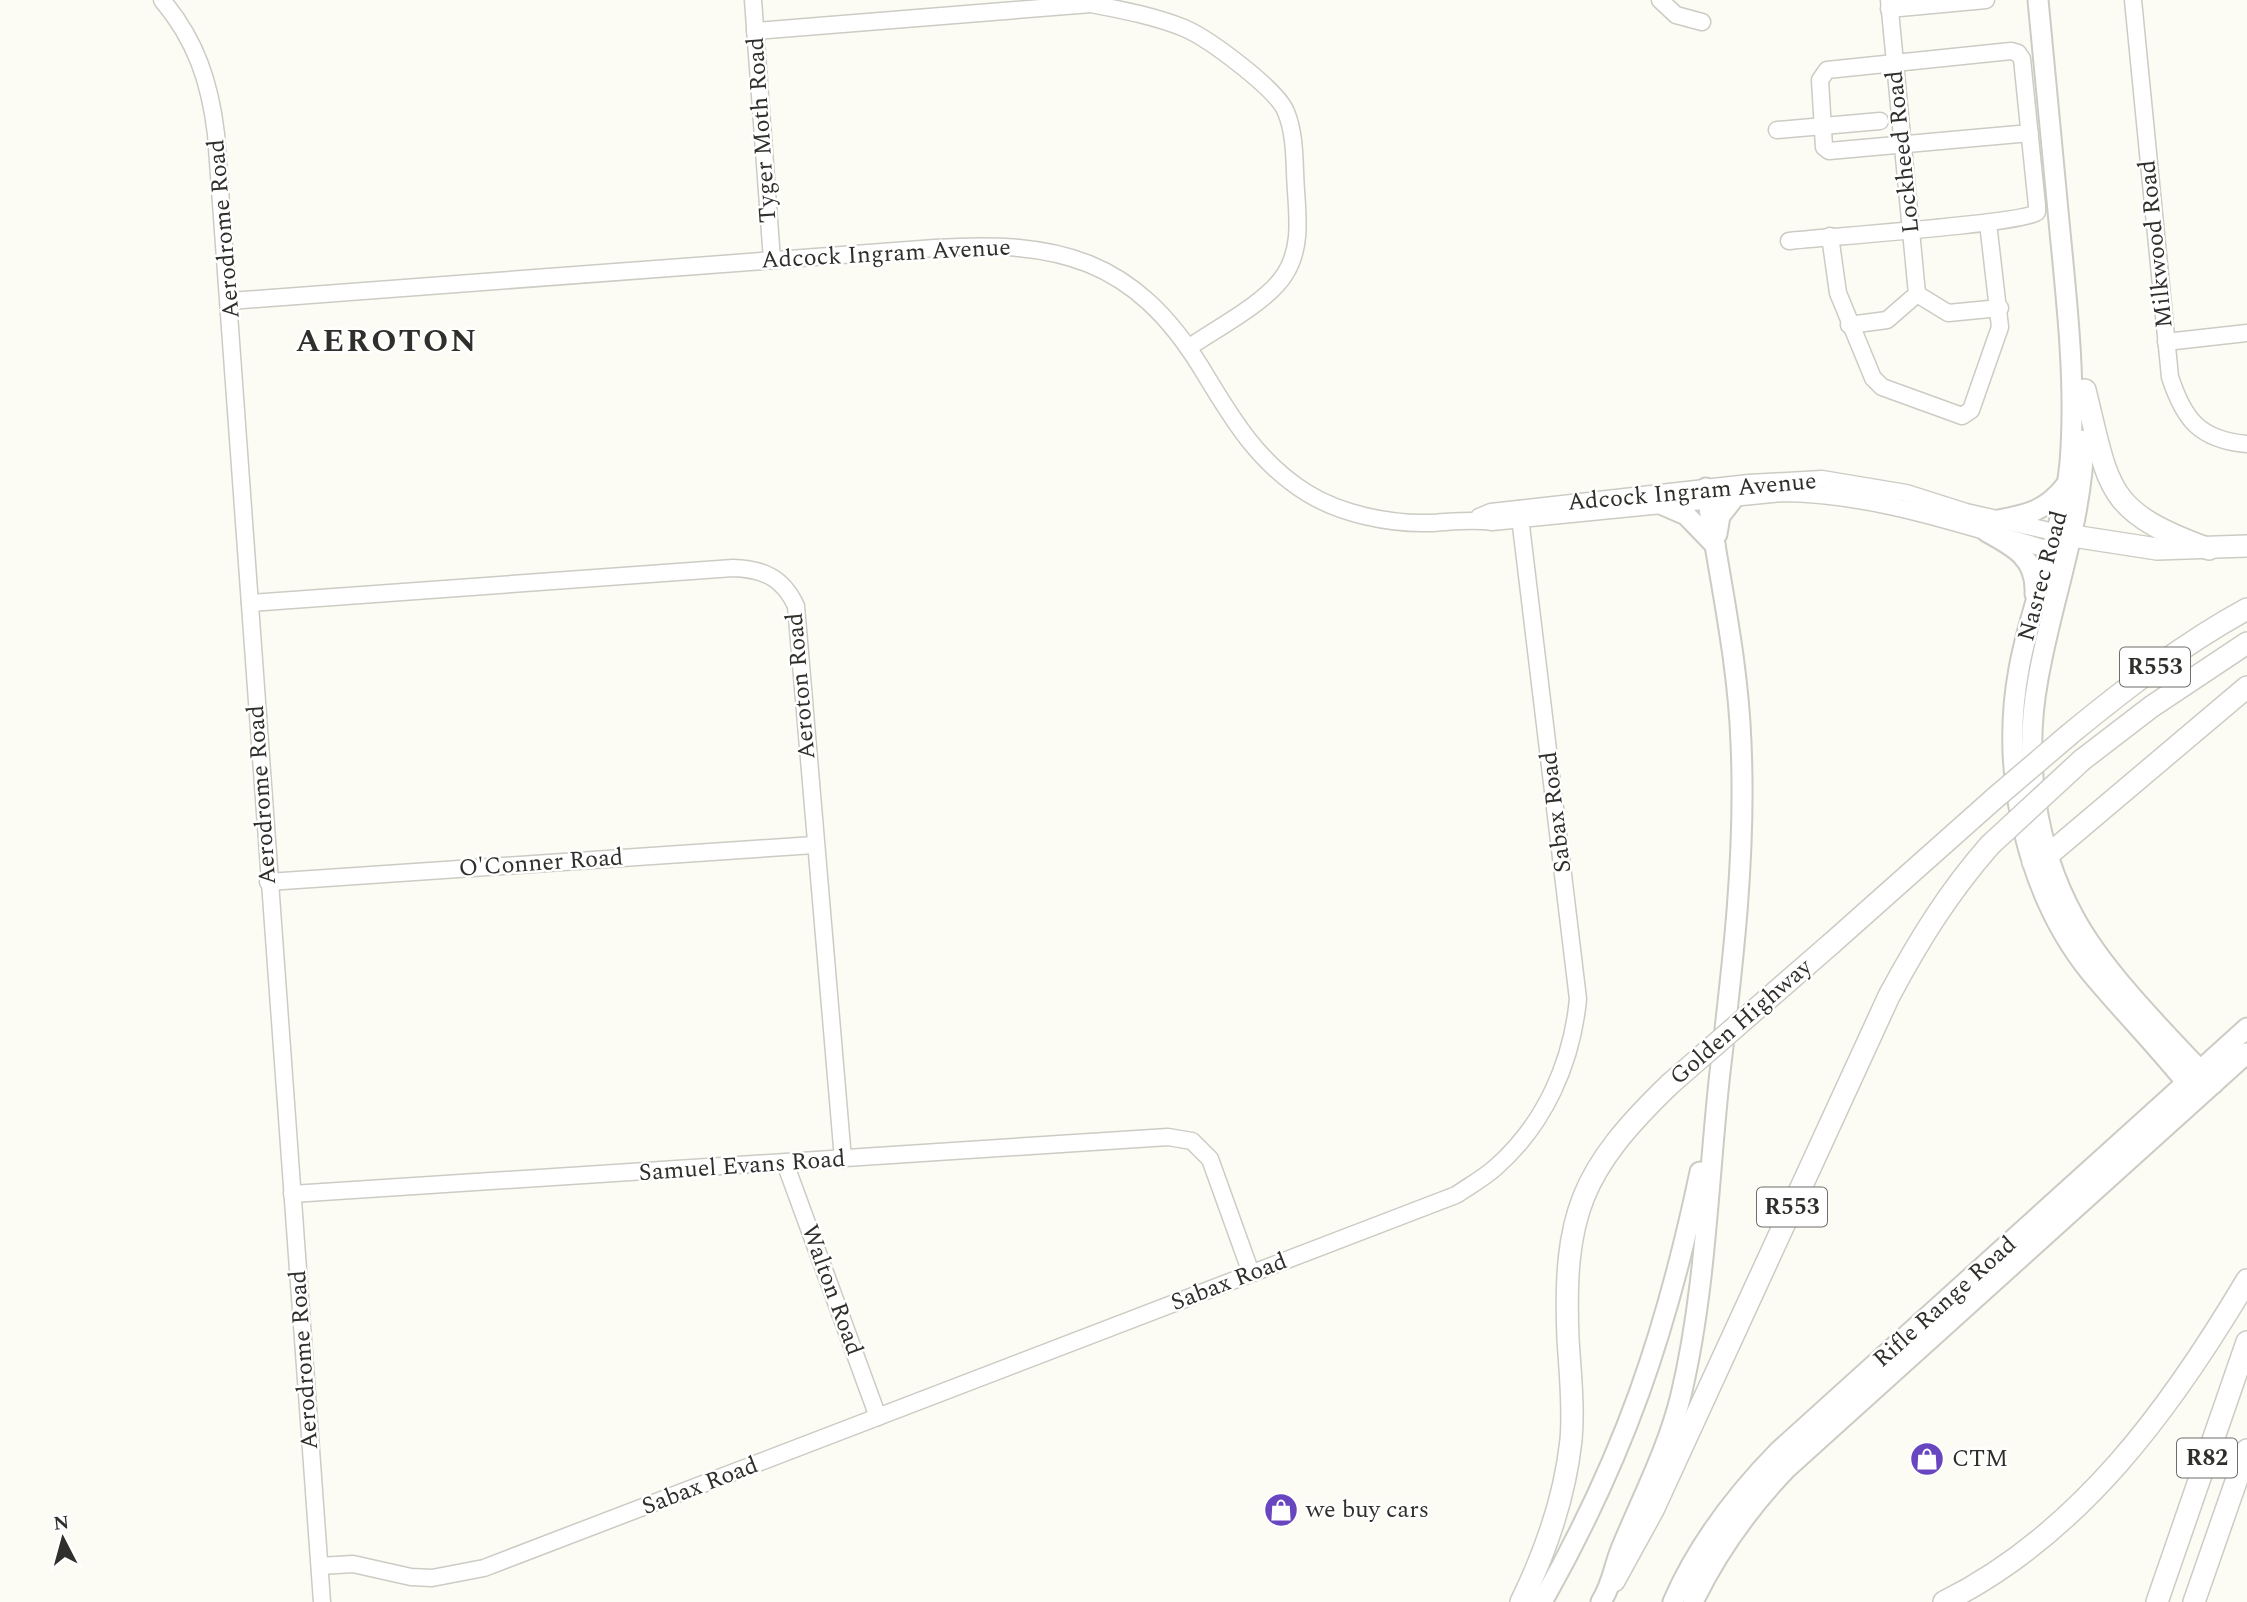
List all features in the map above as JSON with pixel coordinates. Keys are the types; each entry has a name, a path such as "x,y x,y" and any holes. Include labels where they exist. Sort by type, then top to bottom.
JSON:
{"highway":[{"path":"2085,390 2104,465 2121,502 2148,525 2209,549"},
{"path":"2062,543 2157,549 2247,546"},
{"name":"Golden Highway","path":"1521,1602 1557,1510 1571,1439 1567,1283 1576,1218 1591,1179 1615,1140 1670,1084 2070,734 2142,676 2214,627 2247,609"},
{"name":"R553","path":"1614,1581 1658,1498 1889,996 1926,928 1956,884 1990,845 2082,760 2151,707 2247,643"},
{"path":"2040,859 2247,687"},
{"path":"1944,1602 2032,1548 2106,1479 2205,1348 2247,1280"},
{"name":"R82","path":"2157,1602 2247,1342"},
{"name":"R82","path":"2194,1602 2247,1450"}],"main road":[{"name":"Nasrec Road","path":"2038,0 2071,350 2071,452 2062,543 2037,681 2033,727 2040,859"},
{"name":"Nasrec Road","path":"2046,0 2085,390 2082,475 2062,543 2035,613 2018,669 2014,723 2020,807 2040,859 2075,919 2169,1049 2199,1083"},
{"path":"2035,613 2036,580 2027,559 1993,526 2041,510 2054,500 2066,485"},
{"path":"1614,1581 1621,1550 1662,1455 1683,1385 1693,1336 1739,908 1741,742 1734,656 1707,495"},
{"path":"1716,545 1720,516 1734,498"},
{"path":"1663,505 1686,515 1716,545"},
{"name":"Rifle Range Road","path":"1681,1598 1710,1567 1748,1510 1786,1469 2199,1083 2218,1054 2247,1028"},
{"path":"2163,1103 2171,1082 2169,1049 2199,1056 2218,1054"},
{"name":"Rifle Range Road","path":"1681,1598 1697,1553 1727,1508 1779,1451 2163,1103 2247,1053"},
{"path":"1542,1602 1595,1504 1644,1384 1680,1265 1720,1070"},
{"name":"R553","path":"1601,1602 1614,1581"}],"street":[{"name":"Aerodrome Road","path":"162,0 194,46 213,103 230,301 268,882 322,1602"},
{"name":"Tyger Moth Road","path":"753,0 772,260"},
{"path":"1660,0 1676,15 1702,22"},
{"path":"1889,5 1986,0"},
{"name":"Milkwood Road","path":"2133,0 2169,377 2191,423 2206,434 2247,444"},
{"path":"755,31 1091,4 1142,14 1187,29 1251,74 1276,95 1286,111 1293,136 1298,221 1295,251 1279,283 1188,348"},
{"name":"Lockheed Road","path":"1889,5 1917,294"},
{"path":"1789,241 1988,223 2027,218 2037,212 2030,133 2022,60 2015,52 1831,69 1820,79 1824,147 1829,151 2030,133"},
{"path":"1777,130 1880,121"},
{"path":"1830,236 1838,293 1849,326 1877,383 1962,416 1970,410 2000,327 2000,308 1988,223"},
{"name":"Adcock Ingram Avenue","path":"230,301 996,245 1046,250 1084,262 1125,284 1152,304 1175,328 1241,433 1269,463 1309,494 1374,518 1429,523 1474,519 1491,512 1520,515 1663,505 1783,480 1835,481 1906,493 1993,526"},
{"path":"1849,326 1887,320 1917,294 1948,313 2000,308"},
{"path":"2166,342 2247,333"},
{"name":"Adcock Ingram Avenue","path":"1520,515 1707,495 1734,498 1783,493 1856,498 2062,543"},
{"name":"Sabax Road","path":"320,1566 353,1564 411,1577 432,1578 484,1568 1456,1195 1496,1167 1523,1139 1551,1097 1573,1037 1578,989 1520,515"},
{"name":"Aeroton Road","path":"250,603 733,568 765,572 787,588 796,606 814,845 843,1159"},
{"name":"O'Conner Road","path":"268,882 814,845"},
{"name":"Samuel Evans Road","path":"292,1194 1168,1137 1192,1141 1210,1159 1251,1273"},
{"name":"Walton Road","path":"785,1163 878,1417"}],"place":[{"name":"CTM","path":"1927,1459"},
{"name":"we buy cars","path":"1281,1510"}],"district":[{"name":"AEROTON","path":"387,341"}]}
